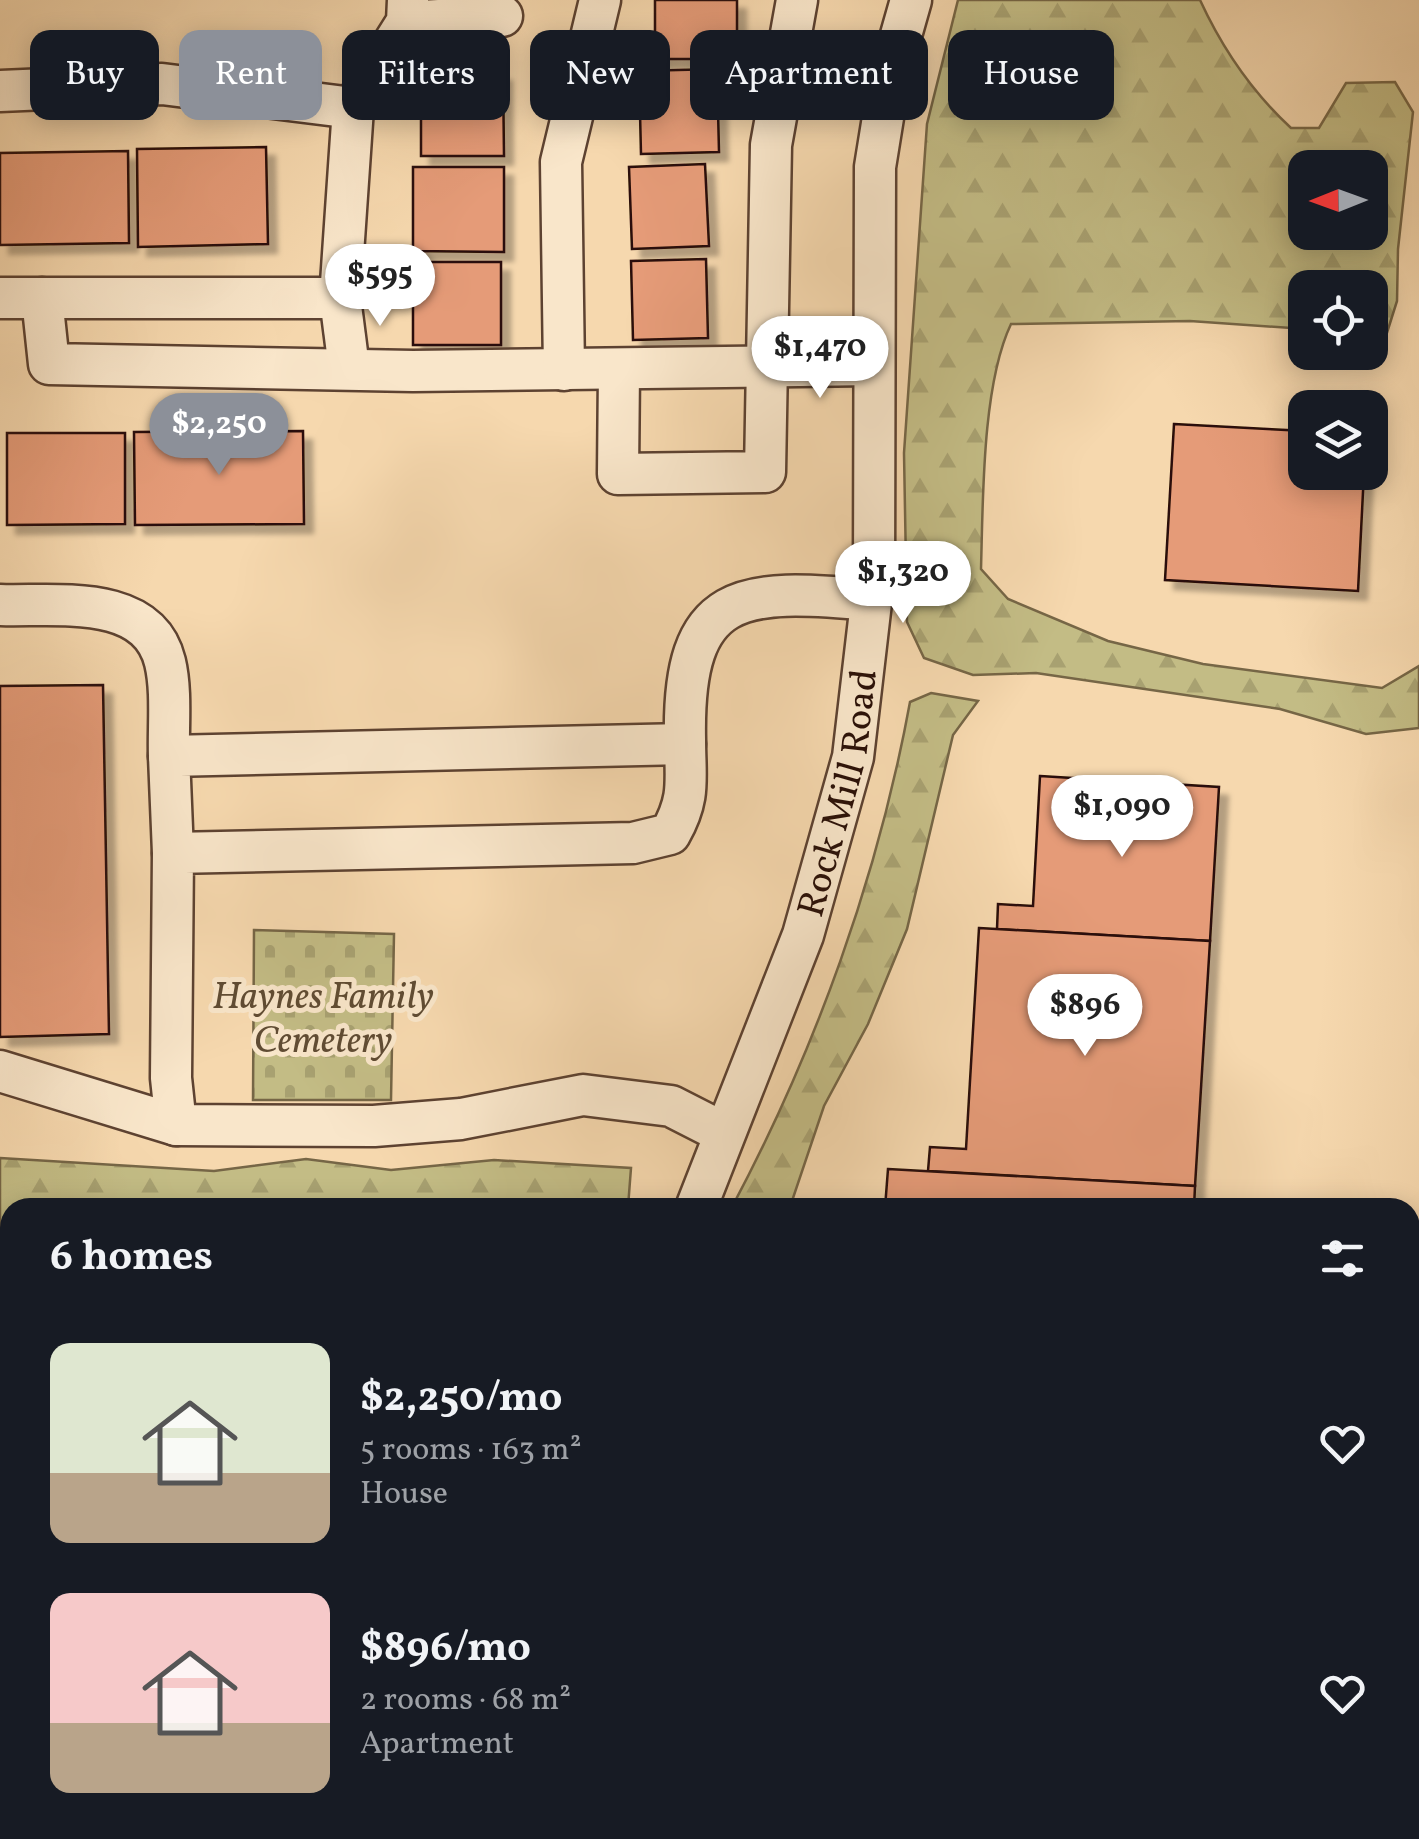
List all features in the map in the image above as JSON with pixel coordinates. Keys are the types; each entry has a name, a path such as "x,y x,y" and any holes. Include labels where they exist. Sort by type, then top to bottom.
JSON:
{"street":[{"path":"564,370 561,162 600,0"},
{"path":"619,370 618,474 766,472 771,146 797,0"},
{"name":"Rock Mill Road","path":"699,1198 722,1132 803,935 853,757 871,600 875,167 890,74 910,0"},
{"path":"408,11 502,16"},
{"path":"0,91 162,84 342,107"},
{"path":"350,368 340,298 352,120"},
{"path":"0,298 340,298"},
{"path":"42,298 49,364 564,370 872,365"},
{"path":"173,853 632,843 670,834 686,806 690,656 709,619 743,600 871,600"},
{"path":"0,605 101,608 139,620 164,659 173,853 171,1078 176,1125"},
{"path":"169,756 685,744"},
{"path":"0,1072 176,1125 426,1122 583,1095 672,1106 722,1132"}],"green space":[{"path":"958,0 1200,0 1239,69 1291,128 1319,128 1346,83 1395,82 1413,112 1398,249 1397,301 1388,330 1388,270 1288,270 1288,328 1190,321 1011,324 1001,349 989,410 981,569 1008,599 1108,641 1203,664 1382,688 1419,666 1419,728 1366,734 1280,709 1036,673 973,675 924,658 907,622 904,453 927,124 948,40 948,120 1114,120 1114,30 950,30"},
{"path":"931,693 978,701 953,735 907,929 868,1024 824,1106 793,1198 737,1198 790,1087 840,962 880,833 910,702"},
{"name":"Haynes Family Cemetery","path":"254,930 394,934 391,1100 253,1100"},
{"path":"0,1158 214,1171 306,1159 391,1170 494,1160 631,1168 629,1198 0,1198"}],"building":[{"path":"655,0 737,0 737,30 690,30 690,59 670,59 670,30 655,30"},
{"path":"670,70 690,70 690,120 718,120 719,152 641,154 640,120 670,120"},
{"path":"421,120 504,120 504,156 421,156"},
{"path":"266,147 268,244 138,247 137,149"},
{"path":"128,151 129,243 0,245 0,153"},
{"path":"705,164 709,246 632,249 629,167"},
{"path":"413,167 504,167 504,252 413,251"},
{"path":"706,259 708,338 633,340 631,261"},
{"path":"413,262 501,262 501,345 413,345"},
{"path":"1174,424 1288,430 1288,490 1363,490 1358,591 1165,580"},
{"path":"303,431 304,524 135,525 134,432"},
{"path":"7,433 125,433 125,524 7,525"},
{"path":"103,685 109,1034 0,1037 0,686"},
{"path":"1040,776 1219,787 1210,941 997,929 998,904 1033,906"},
{"path":"979,928 1210,941 1195,1186 928,1171 930,1147 966,1149"},
{"path":"888,1169 1195,1186 1194,1198 886,1198"}]}
